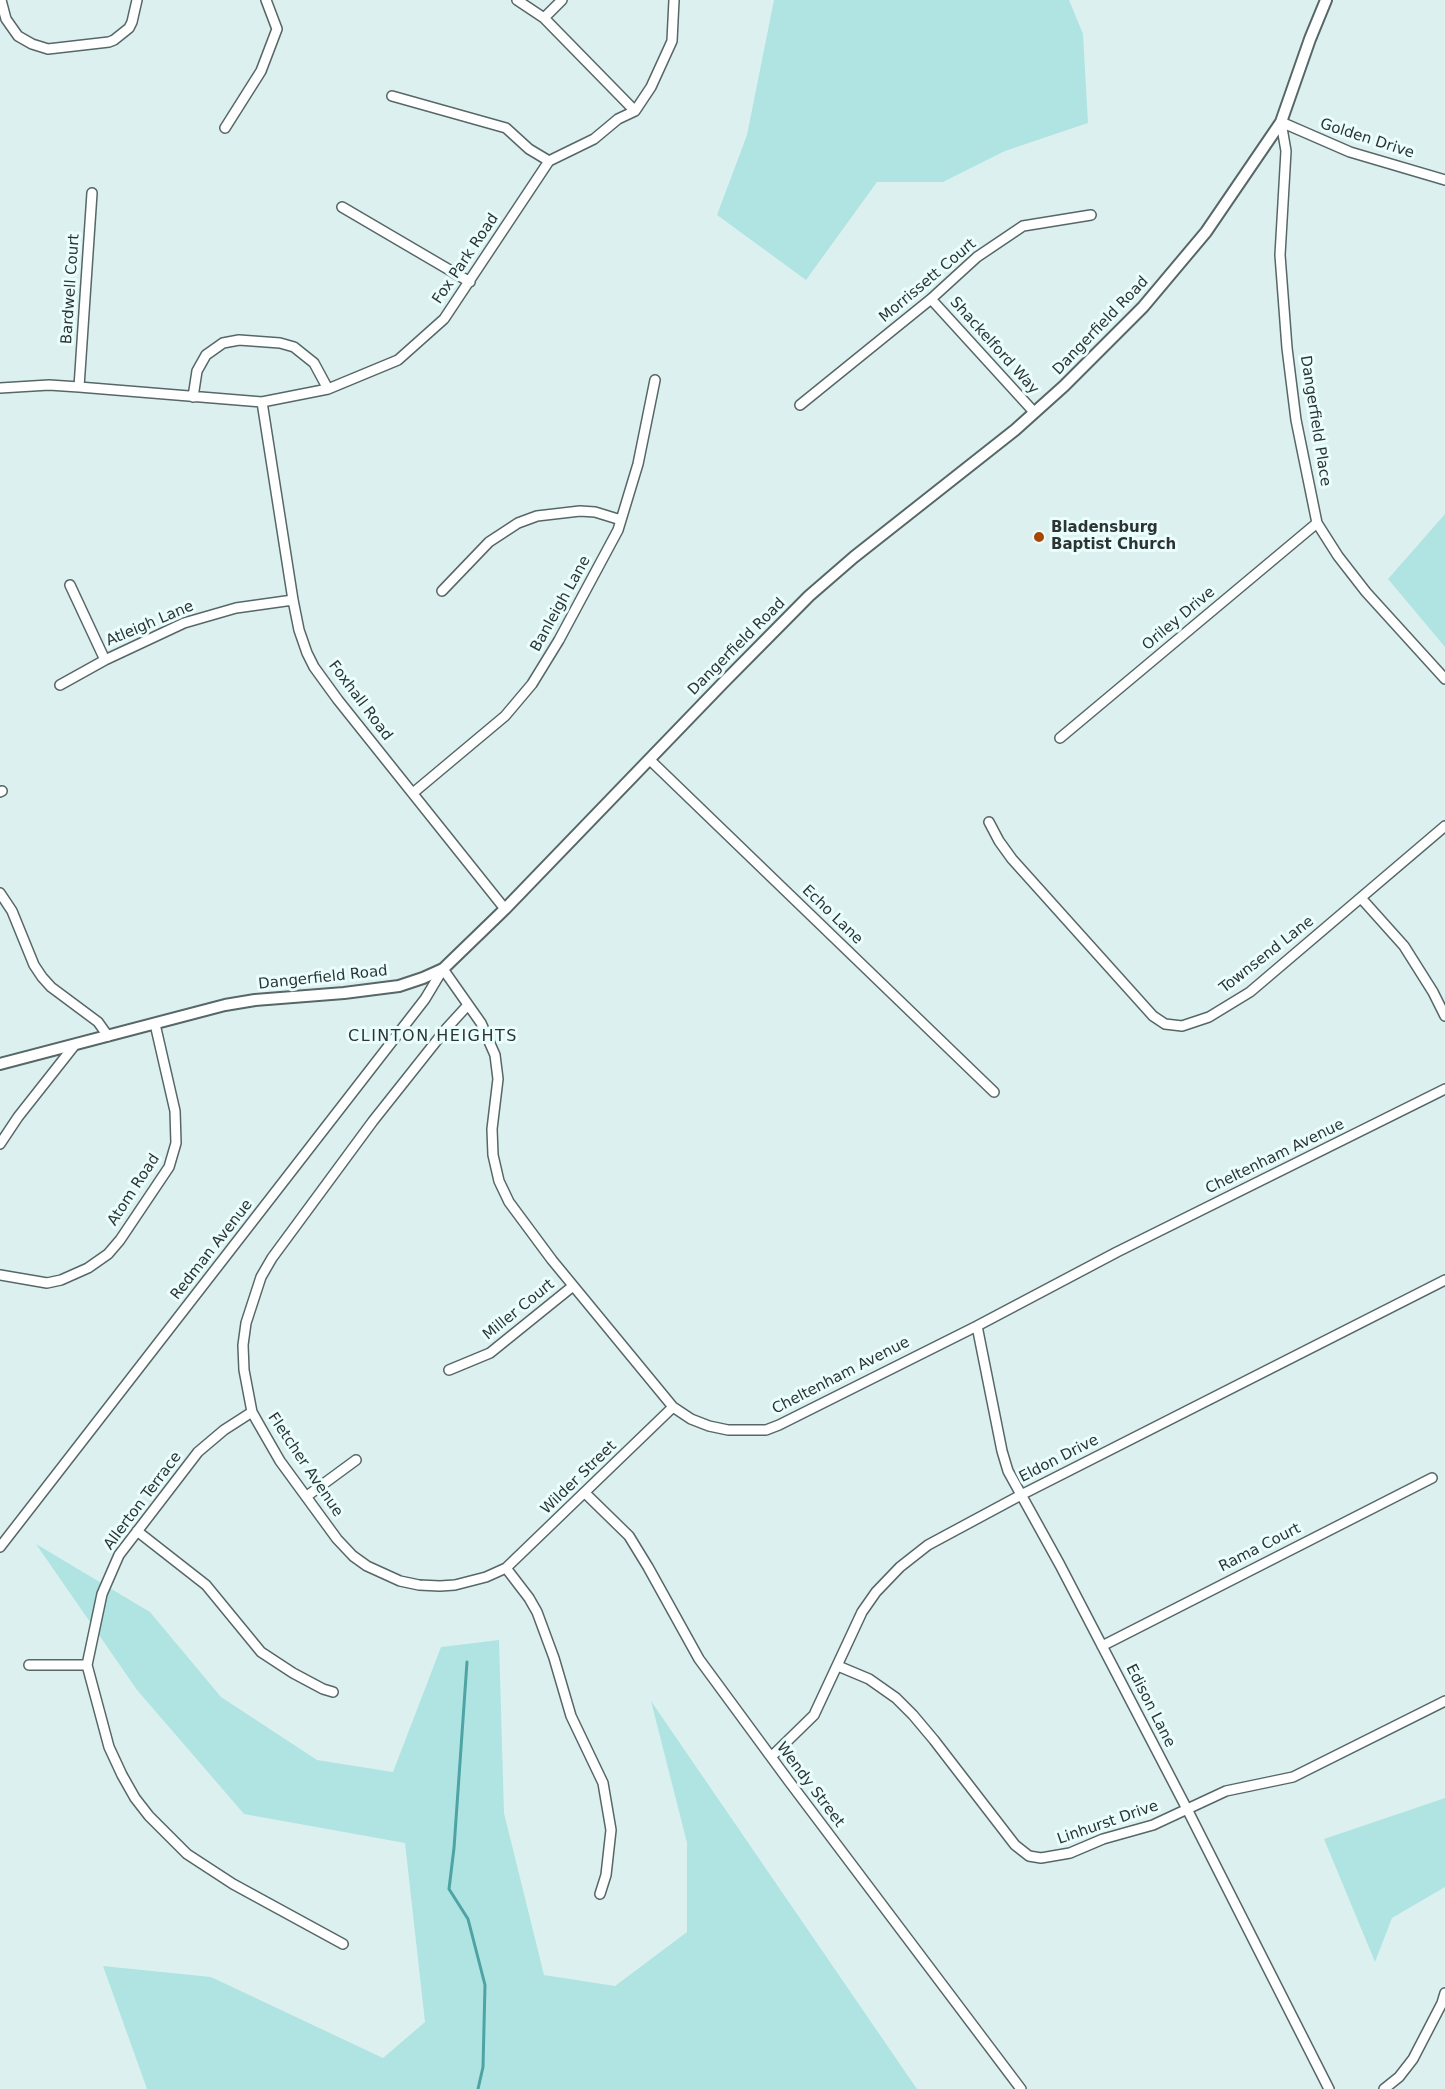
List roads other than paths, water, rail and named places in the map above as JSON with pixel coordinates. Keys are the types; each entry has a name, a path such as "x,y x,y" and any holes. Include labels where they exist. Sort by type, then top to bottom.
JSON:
{"street":[{"path":"1,0 6,19 18,36 48,49 114,40 129,28 137,0"},
{"path":"225,128 261,71 277,29 266,0"},
{"path":"517,0 544,18 635,111"},
{"path":"544,18 562,0"},
{"path":"392,96 506,128 529,148 549,160 594,139 618,119 635,111 651,87 672,41 674,0"},
{"name":"Dangerfield Road","path":"0,1064 225,1005 399,986 443,969 505,909 809,596 1034,412 1064,386 1143,307 1206,232 1281,122 1326,0"},
{"name":"Golden Drive","path":"1281,122 1350,152 1445,180"},
{"name":"Dangerfield Place","path":"1281,122 1286,151 1280,255 1287,348 1296,420 1317,523 1338,556 1366,592 1445,679"},
{"name":"Fox Park Road","path":"0,388 49,385 262,402 328,389 399,360 444,319 549,160"},
{"name":"Bardwell Court","path":"79,387 92,193"},
{"path":"342,207 470,282"},
{"name":"Morrissett Court","path":"800,405 931,299 977,256 1023,226 1091,215"},
{"name":"Shackelford Way","path":"931,299 1034,412"},
{"path":"193,397 197,371 206,354 224,343 239,340 280,343 294,347 314,363 328,389"},
{"name":"Banleigh Lane","path":"413,794 498,723 532,684 559,640 612,543 621,520 638,464 656,380"},
{"name":"Foxhall Road","path":"262,402 293,600 299,630 315,667 351,717 505,909"},
{"path":"442,591 489,542 518,523 537,516 573,511 595,512 621,520"},
{"name":"Oriley Drive","path":"1060,738 1317,523"},
{"path":"70,585 105,660"},
{"name":"Atleigh Lane","path":"60,685 105,660 184,622 236,608 293,600"},
{"name":"Echo Lane","path":"650,760 994,1092"},
{"name":"Townsend Lane","path":"989,822 1012,859 1153,1016 1160,1022 1171,1026 1186,1026 1201,1022 1238,1000 1445,826"},
{"path":"0,893 12,911 30,958 42,977 51,987 98,1022 108,1036"},
{"path":"1361,898 1404,946 1445,1016"},
{"name":"Cheltenham Avenue","path":"443,969 484,1029 498,1066 492,1129 493,1155 499,1181 516,1214 673,1407 683,1415 710,1426 747,1431 766,1430 788,1420 1117,1252 1445,1089"},
{"name":"Redman Avenue","path":"0,1547 425,999 443,969"},
{"name":"Fletcher Avenue","path":"468,1006 446,1029 374,1121 272,1258 261,1277 246,1323 243,1345 244,1370 252,1413 270,1445 337,1539 353,1556 367,1566 400,1581 427,1586 455,1585 486,1577 506,1568"},
{"name":"Atom Road","path":"0,1275 47,1283 61,1280 88,1268 108,1254 120,1240 169,1167 176,1143 175,1111 155,1024"},
{"path":"0,1144 18,1117 74,1046"},
{"name":"Eldon Drive","path":"771,1757 814,1715 862,1612 876,1592 900,1567 928,1545 1021,1495 1445,1280"},
{"name":"Miller Court","path":"449,1370 490,1353 573,1286"},
{"name":"Edison Lane","path":"976,1326 1008,1471 1187,1809 1329,2089"},
{"name":"Wilder Street","path":"506,1568 673,1407"},
{"name":"Allerton Terrace","path":"252,1413 224,1430 198,1452 119,1555 102,1594 87,1665 109,1747 122,1775 148,1816 187,1854 233,1884 344,1944"},
{"path":"306,1496 356,1460"},
{"name":"Rama Court","path":"1102,1646 1432,1478"},
{"name":"Wendy Street","path":"585,1493 628,1536 648,1567 699,1659 1021,2089"},
{"path":"137,1531 206,1585 261,1652 293,1674 333,1692"},
{"path":"506,1568 537,1612 554,1658 571,1716 603,1782 611,1830 606,1875 600,1894"},
{"path":"29,1665 87,1665"},
{"name":"Linhurst Drive","path":"838,1666 869,1679 896,1698 913,1715 1014,1845 1029,1856 1041,1858 1060,1856 1103,1839 1153,1825 1226,1791 1293,1777 1445,1701"},
{"path":"1384,2089 1407,2068 1413,2059 1440,2009 1445,1993"}],"waterway":[{"path":"467,1662 449,1889 468,1919 485,1985 483,2067 478,2089"}],"place":[{"name":"Bladensburg Baptist Church","path":"1039,537"}],"district":[{"name":"CLINTON HEIGHTS","path":"433,1037"}]}
